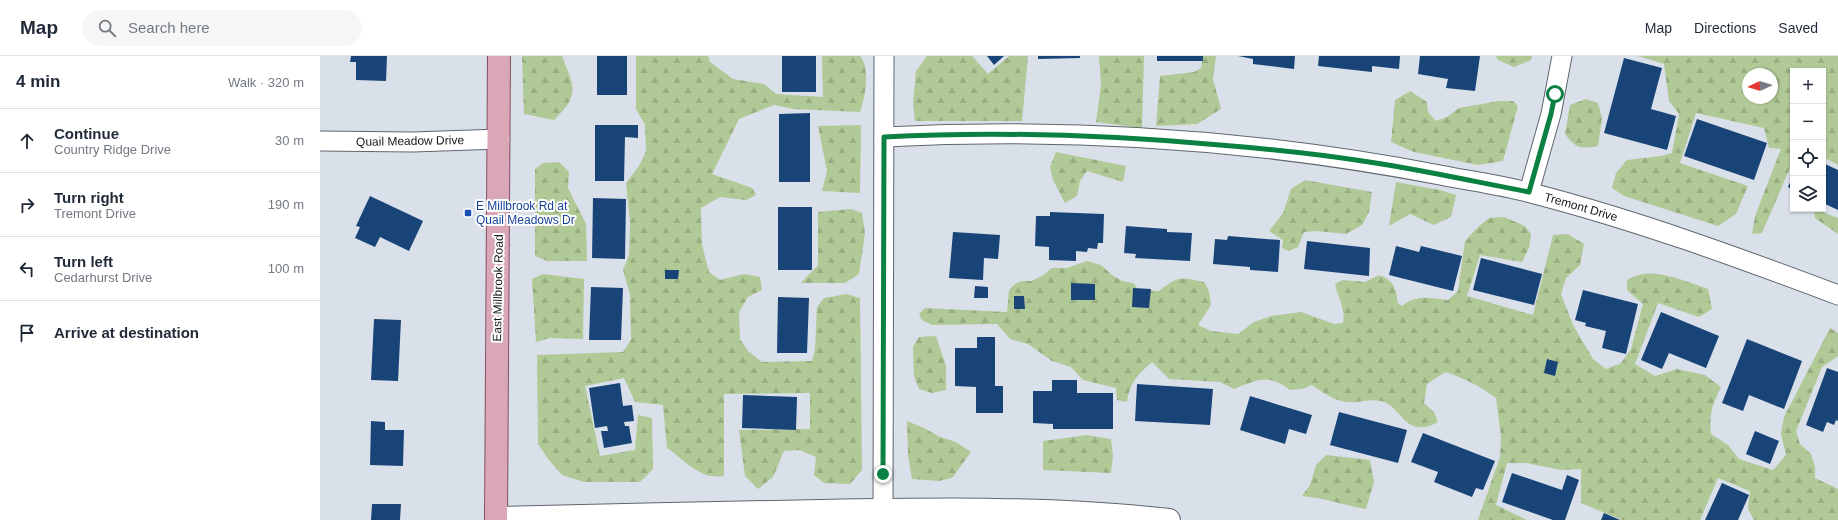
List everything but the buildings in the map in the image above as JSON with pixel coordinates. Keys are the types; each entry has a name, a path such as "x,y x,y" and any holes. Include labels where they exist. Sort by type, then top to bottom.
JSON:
{"main road":[{"name":"East Millbrook Road","path":"496,519 500,139 499,56"}],"street":[{"path":"883,510 884,56"},
{"path":"1529,192 1551,114 1562,56"},
{"name":"Tremont Drive","path":"884,137 972,134 1066,135 1165,140 1241,146 1370,162 1529,192 1622,219 1731,255 1838,295"},
{"name":"Quail Meadow Drive","path":"320,140 413,142 500,139"},
{"path":"496,519 883,510 1072,511 1169,520"}],"green space":[{"path":"522,56 562,56 570,76 573,90 572,97 568,104 554,120 524,114"},
{"path":"636,56 708,56 710,62 733,79 764,84 776,94 823,97 822,56 860,56 863,62 866,83 864,99 860,112 794,109 774,105 739,119 712,174 752,188 756,195 746,200 720,197 701,208 702,245 709,272 720,280 744,274 760,277 762,290 748,297 739,312 740,339 748,351 762,362 812,361 815,350 817,307 824,298 846,294 860,298 862,470 850,484 824,483 814,475 816,457 799,450 784,451 773,477 758,489 745,476 739,430 810,429 810,393 724,394 724,476 708,475 700,472 667,448 663,405 635,402 624,378 585,386 600,456 635,450 638,415 652,418 653,469 640,482 584,482 562,475 548,459 538,444 537,355 623,352 631,340 630,295 623,270 629,255 630,222 626,183 639,166 646,151 645,125 636,109"},
{"path":"927,56 972,56 988,74 1009,56 1028,56 1022,121 915,121 913,103 916,71"},
{"path":"1099,56 1144,56 1142,128 1096,122 1101,85"},
{"path":"1203,56 1216,56 1213,79 1221,109 1197,124 1156,126 1160,76 1194,72 1201,68"},
{"path":"1496,56 1532,56 1531,60 1514,67 1498,60"},
{"path":"1638,56 1838,56 1838,165 1826,159 1826,68 1790,68 1790,168 1762,233 1752,234 1755,216 1781,149 1769,148 1764,128 1696,113 1680,163 1748,186 1736,214 1718,226 1624,196 1612,188 1616,173 1627,160 1661,156 1672,153 1679,114 1669,101 1664,64"},
{"path":"1410,91 1427,102 1428,112 1436,121 1447,117 1459,108 1499,101 1513,101 1518,106 1503,161 1478,165 1414,152 1391,142 1395,100"},
{"path":"1586,99 1598,103 1602,118 1598,146 1587,148 1579,147 1572,143 1565,134 1570,105"},
{"path":"861,125 860,193 822,191 827,171 818,126"},
{"path":"1056,152 1126,166 1123,182 1087,171 1080,181 1077,196 1065,203 1053,180 1050,167"},
{"path":"559,162 569,172 568,188 586,224 587,261 547,261 535,256 535,169 543,163"},
{"path":"1305,180 1372,192 1369,212 1362,225 1346,234 1317,231 1304,232 1298,247 1289,251 1282,248 1283,240 1269,231 1283,213 1291,189"},
{"path":"1396,182 1440,190 1456,195 1451,217 1434,225 1410,214 1389,226"},
{"path":"851,209 862,213 865,233 859,274 845,283 801,283 818,265 818,212"},
{"path":"1814,212 1822,212 1838,218 1838,234 1815,218"},
{"path":"1504,217 1525,226 1531,234 1529,248 1522,262 1480,255 1467,296 1533,315 1553,235 1568,234 1584,244 1580,265 1566,278 1561,294 1573,325 1593,359 1606,369 1621,363 1631,349 1643,304 1627,290 1627,280 1636,275 1657,274 1678,278 1708,289 1712,309 1699,317 1658,303 1635,364 1655,376 1677,369 1705,375 1721,387 1712,409 1710,420 1711,434 1728,445 1739,459 1773,470 1786,455 1781,434 1784,417 1830,328 1838,333 1838,356 1822,367 1796,431 1800,444 1811,454 1815,467 1815,478 1838,489 1838,520 1754,520 1748,509 1750,491 1718,478 1700,520 1622,520 1581,503 1581,469 1561,470 1526,463 1507,463 1496,505 1527,520 1478,520 1500,457 1501,437 1496,398 1478,386 1452,374 1445,372 1427,384 1424,403 1434,412 1438,422 1426,427 1411,425 1387,403 1381,401 1372,400 1344,402 1333,398 1312,385 1302,389 1290,390 1275,381 1269,380 1256,381 1234,389 1220,382 1169,379 1152,362 1142,371 1132,384 1127,402 1117,400 1116,388 1083,380 1071,367 1052,361 1028,344 1010,339 997,324 932,325 922,320 919,314 925,308 1007,312 1009,290 1015,284 1021,281 1031,281 1042,276 1052,268 1067,268 1087,261 1101,265 1112,275 1122,281 1133,283 1139,290 1159,291 1171,282 1184,278 1204,282 1209,291 1211,305 1198,325 1211,331 1238,334 1254,322 1271,316 1301,312 1334,324 1343,323 1343,309 1335,284 1343,280 1365,282 1379,275 1384,277 1391,282 1396,293 1398,303 1402,306 1418,298 1448,300 1458,291 1465,241 1489,218"},
{"path":"543,274 584,279 583,339 550,338 536,342 532,279"},
{"path":"936,336 946,366 946,390 932,393 919,389 914,376 913,347 919,337"},
{"path":"907,421 940,437 956,442 971,452 952,478 939,481 912,479 908,456"},
{"path":"1087,435 1111,439 1113,455 1111,473 1043,470 1043,441"},
{"path":"1326,455 1370,460 1374,482 1366,509 1318,498 1302,496 1310,485 1316,465"}],"place":[{"name":"E Millbrook Rd at Quail Meadows Dr","path":"468,213"}],"route":[{"path":"883,474 884,137 972,134 1066,135 1165,140 1241,146 1370,162 1529,192 1551,114 1555,94"}]}
